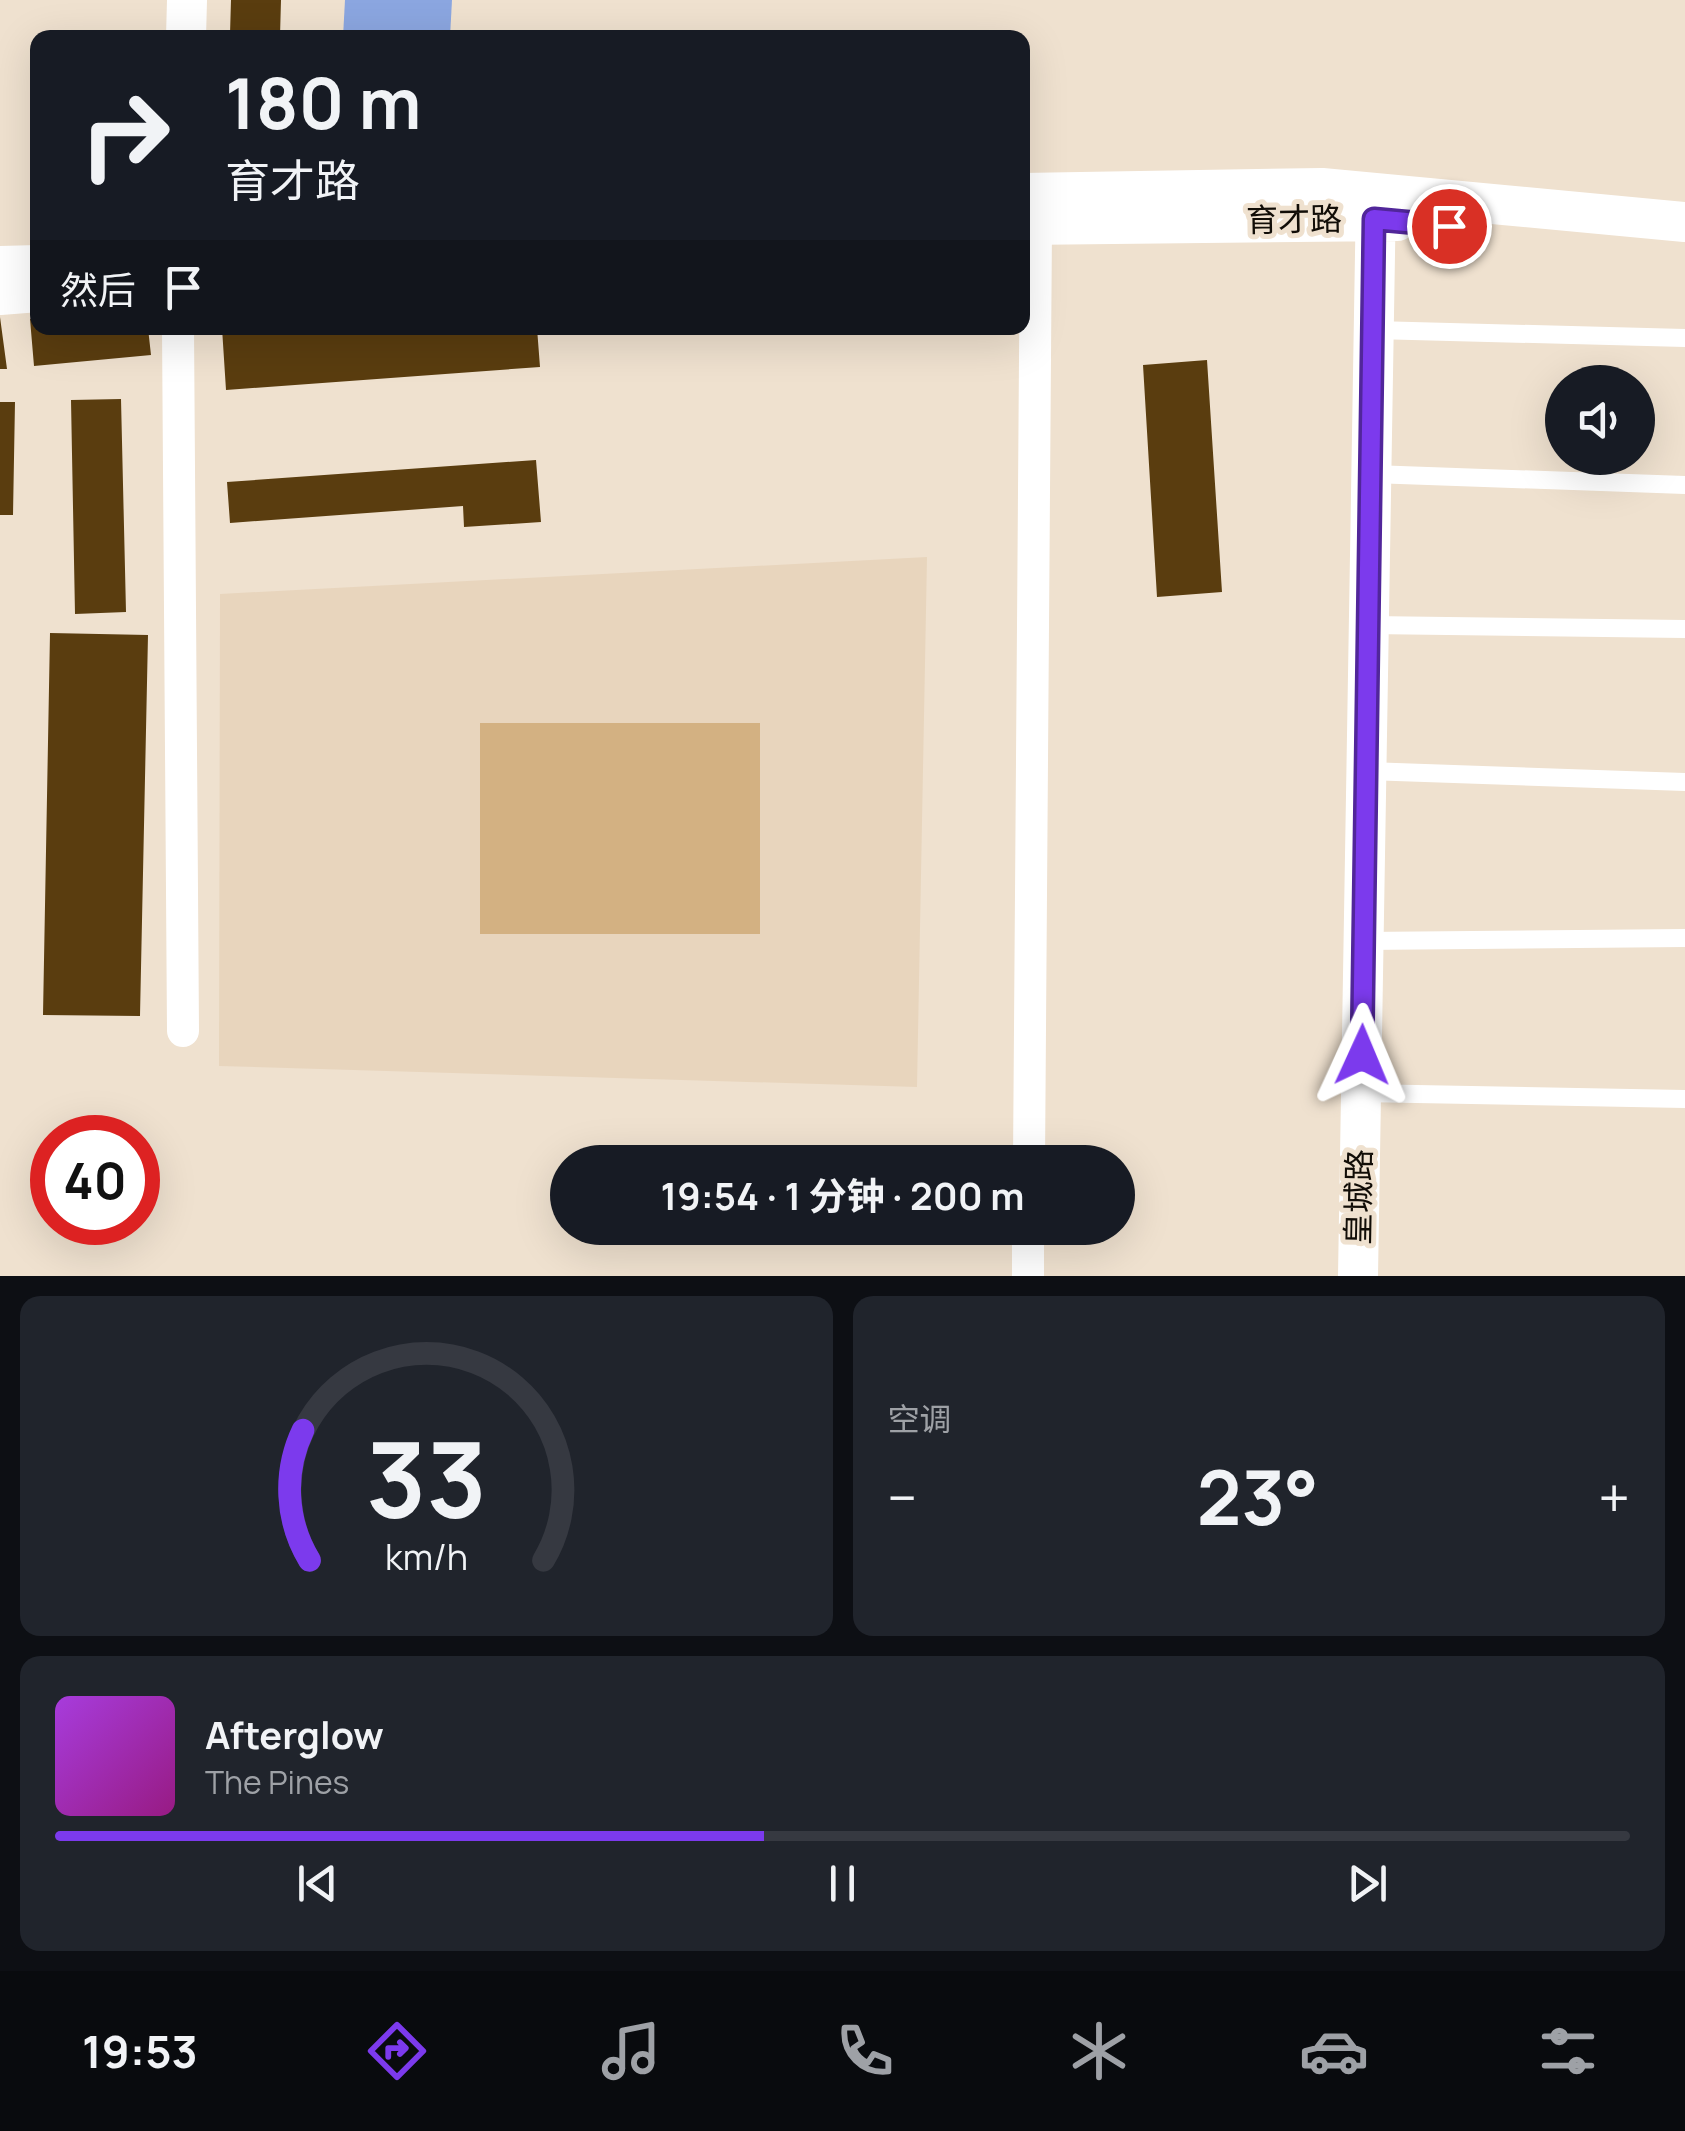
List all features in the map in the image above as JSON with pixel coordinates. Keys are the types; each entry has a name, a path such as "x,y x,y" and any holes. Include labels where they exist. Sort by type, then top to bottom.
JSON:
{"street":[{"path":"186,30 187,0"},
{"path":"1375,206 1685,222"},
{"name":"育才路","path":"1030,214 1375,206 1685,245"},
{"name":"皇城路","path":"1358,1276 1375,206"},
{"path":"0,266 30,265"},
{"path":"0,295 30,293"},
{"path":"178,335 183,1032"},
{"path":"1027,335 1029,1145"},
{"path":"1028,1245 1028,1276"}],"lane":[{"path":"1374,330 1685,338"},
{"path":"1372,474 1685,485"},
{"path":"1369,625 1685,629"},
{"path":"1366,771 1685,782"},
{"path":"1364,942 1685,938"},
{"path":"1361,1093 1685,1100"}],"shaded area":[{"path":"927,557 917,1087 219,1066 220,594"},
{"path":"480,723 760,723 760,934 480,934"}],"water":[{"path":"345,0 452,0 450,30 343,30"}],"building":[{"path":"231,0 281,0 280,30 230,30"},
{"path":"0,317 7,369 0,369"},
{"path":"31,335 149,335 151,355 34,366"},
{"path":"222,335 538,335 540,367 226,390"},
{"path":"1207,360 1222,592 1157,597 1143,365"},
{"path":"121,399 126,612 75,614 71,400"},
{"path":"0,402 15,402 13,515 0,515"},
{"path":"536,460 541,522 464,527 463,506 230,523 227,482"},
{"path":"50,633 148,635 140,1016 43,1015"}],"route":[{"path":"1362,1055 1374,219 1449,226"}]}
